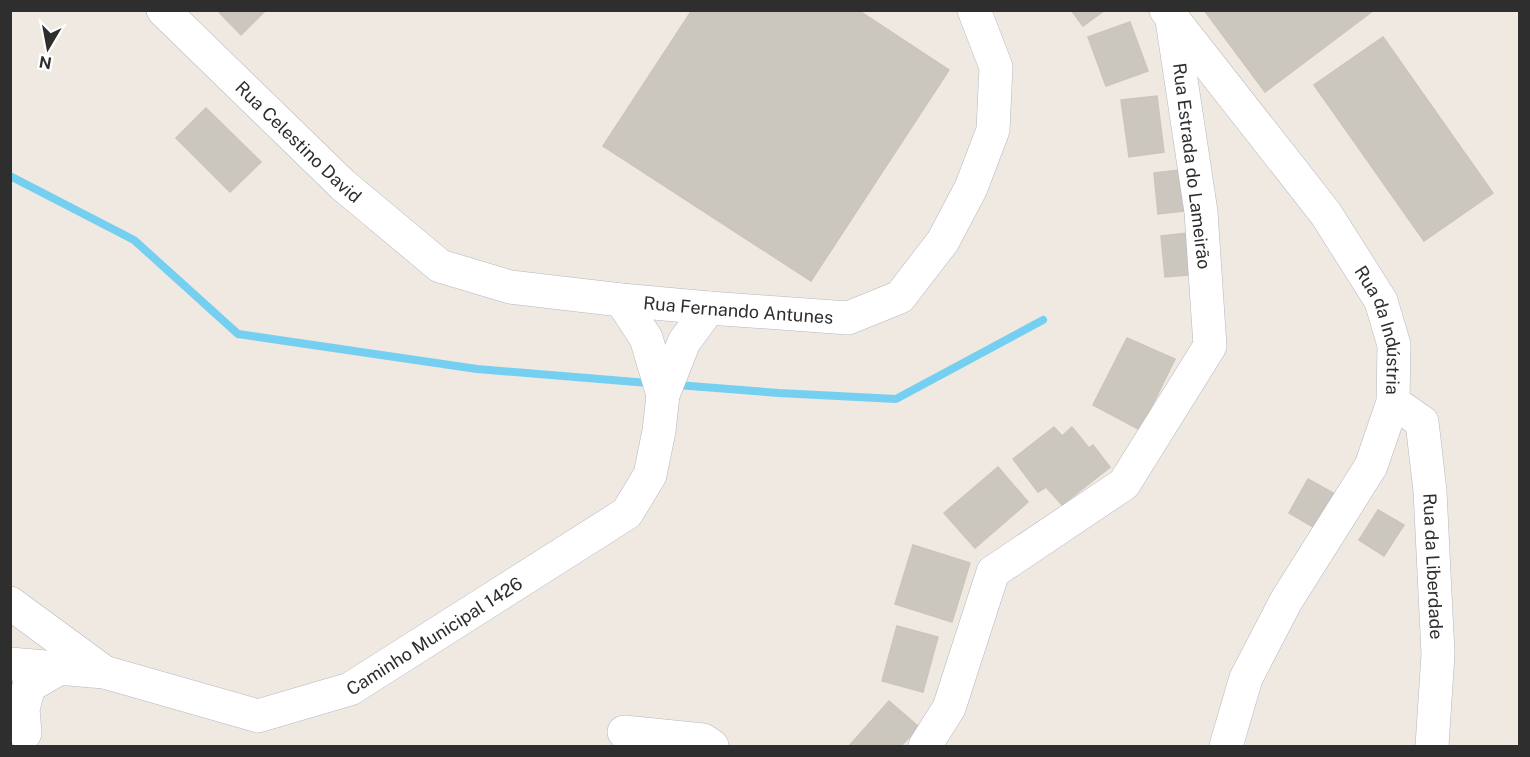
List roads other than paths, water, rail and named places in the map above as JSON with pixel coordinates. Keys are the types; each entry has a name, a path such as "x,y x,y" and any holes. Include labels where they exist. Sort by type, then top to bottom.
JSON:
{"street":[{"name":"Rua Celestino David","path":"163,10 343,185 440,266"},
{"name":"Rua Fernando Antunes","path":"440,266 510,287 621,300 848,318 900,297 943,241 971,188 993,130 996,67 974,10"},
{"name":"Rua da Indústria","path":"1169,14 1326,214 1381,301 1394,345 1393,402 1371,466 1286,601 1246,678 1226,747"},
{"name":"Rua Estrada do Lameirão","path":"926,747 949,708 993,572 1124,484 1210,346 1201,212 1169,14"},
{"name":"Caminho Municipal 1426","path":"621,300 646,338 663,395"},
{"name":"Caminho Municipal 1426","path":"10,664 104,672 258,716 350,688 627,513 650,474 659,431 663,395 684,342 709,308"},
{"name":"Rua da Liberdade","path":"1393,402 1422,422 1430,491 1437,654 1432,747"},
{"name":"Caminho Municipal 1426","path":"10,603 104,672"},
{"path":"23,733 23,709 29,686 60,668"},
{"path":"624,732 704,740 712,747"}],"waterway":[{"path":"10,176 134,240 238,334 477,369 648,383"},
{"path":"677,385 896,399 1043,320"}]}
